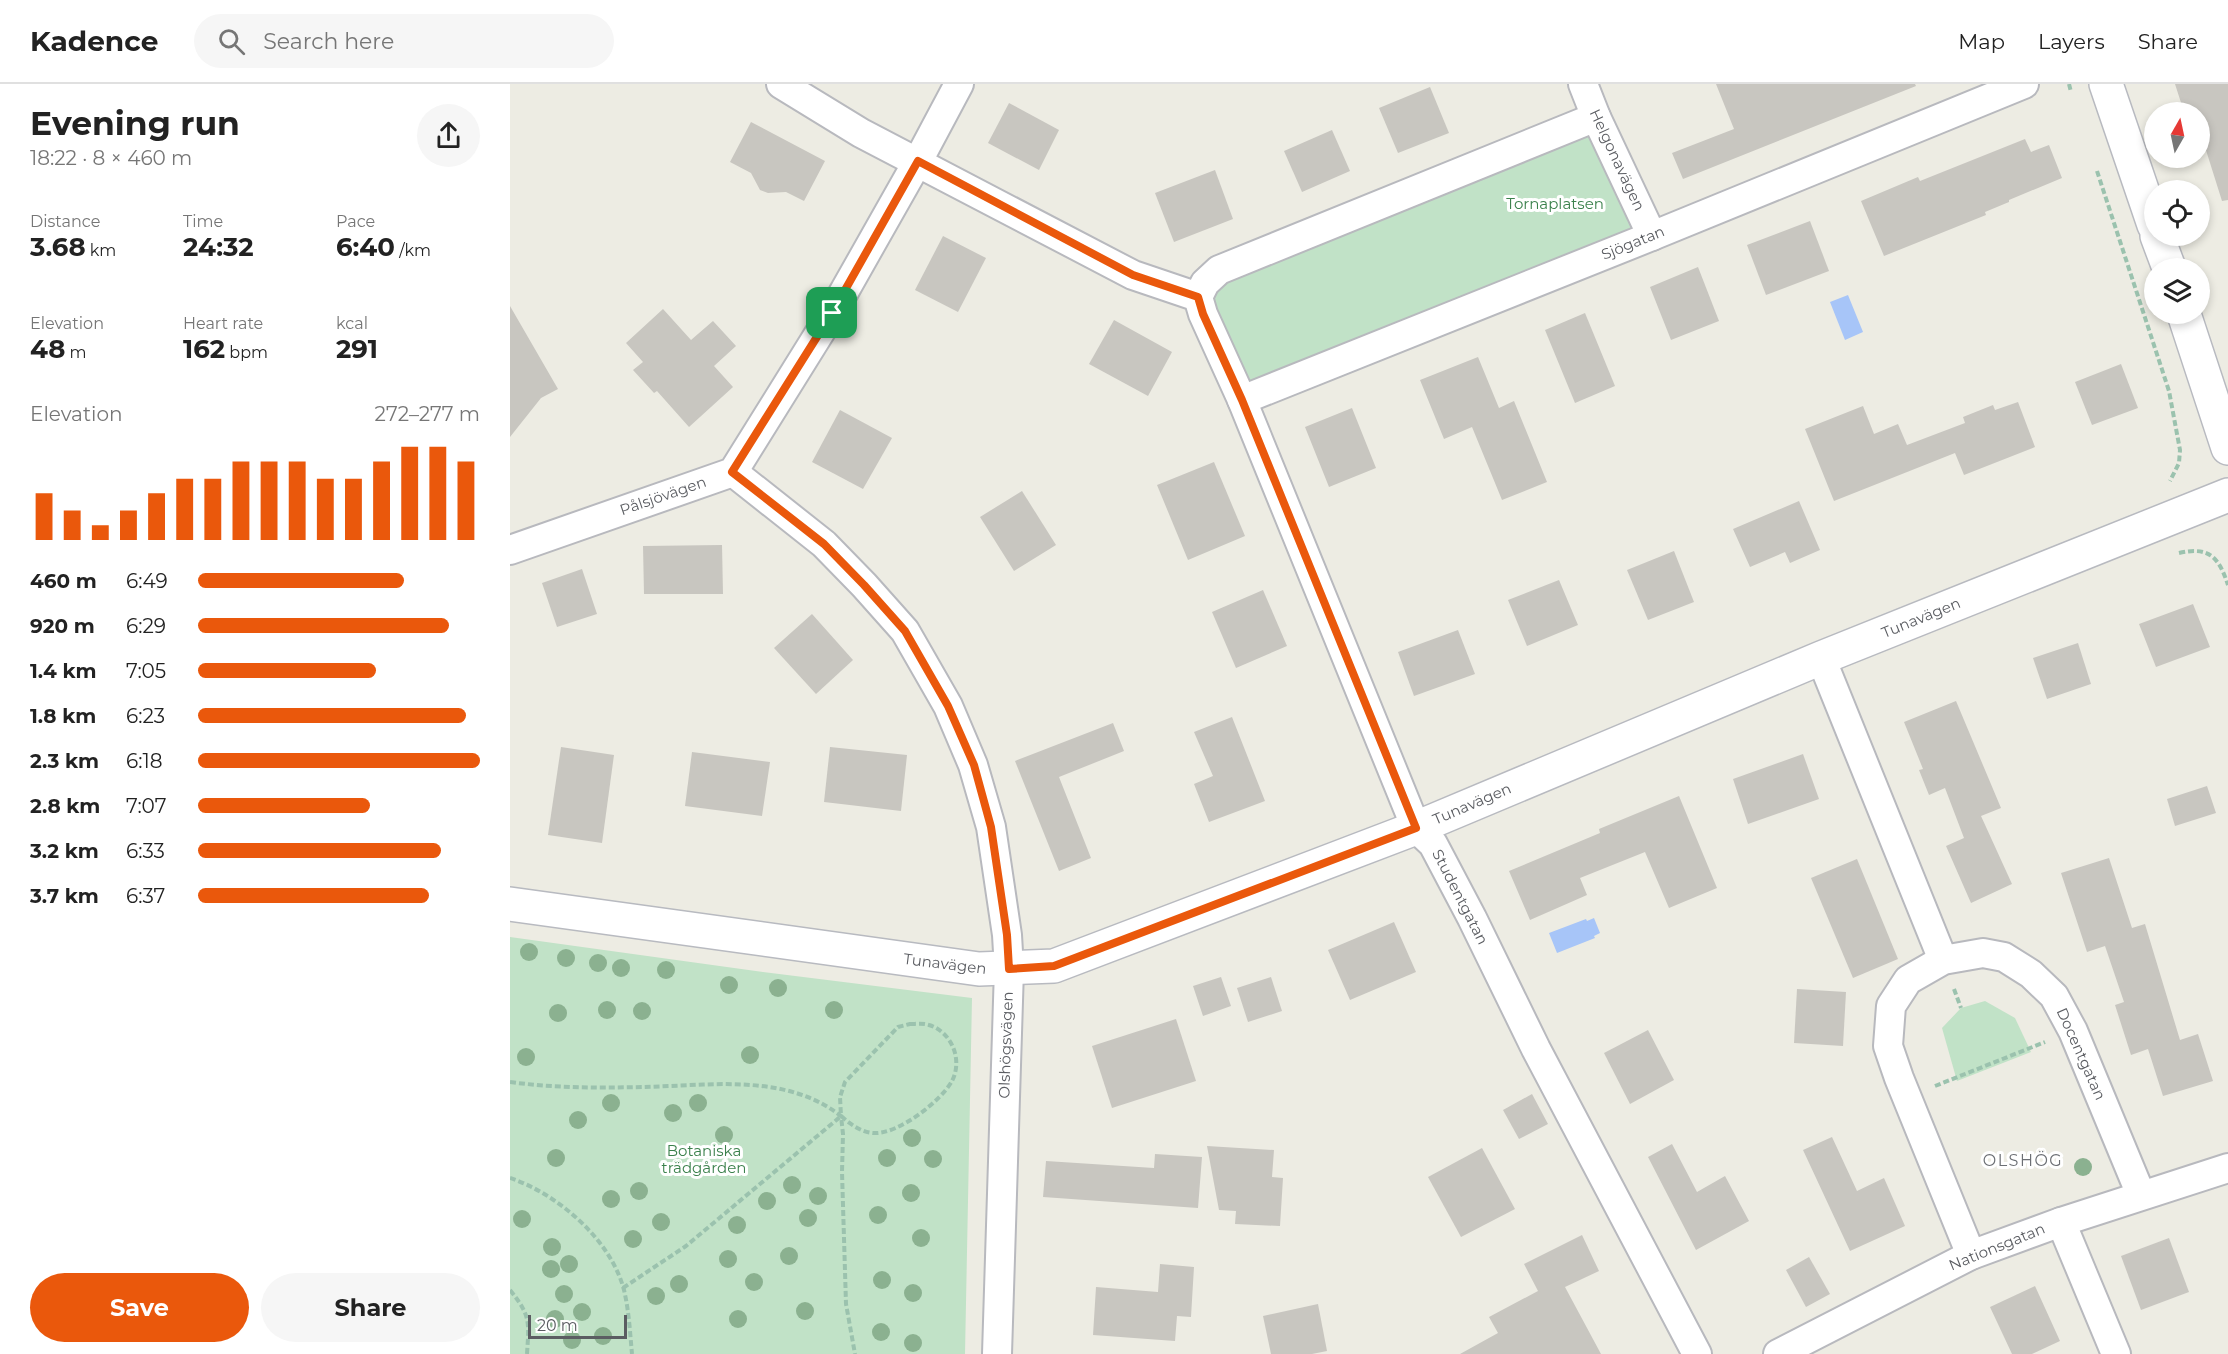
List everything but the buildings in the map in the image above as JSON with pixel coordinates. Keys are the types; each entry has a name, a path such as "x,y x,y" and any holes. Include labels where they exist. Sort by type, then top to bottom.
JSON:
{"street":[{"path":"781,84 861,133 1133,275 1198,297 1205,283 1219,270 1596,117"},
{"path":"732,472 832,313 959,84"},
{"name":"Helgonavägen","path":"1583,84 1596,117 1652,236"},
{"name":"Sjögatan","path":"1242,400 2024,84"},
{"path":"2106,84 2144,196"},
{"name":"Studentgatan","path":"1198,297 1203,314 1242,400 1416,828 1433,844 1536,1049 1696,1354"},
{"path":"2187,324 2228,448"},
{"name":"Pålsjövägen","path":"510,550 732,472"},
{"name":"Olshögsvägen","path":"732,472 824,544 905,631 948,706 974,765 991,827 1007,935 1009,969 997,1354"},
{"name":"Tunavägen","path":"510,904 979,969 1054,966 1416,828 1821,658 2228,495"},
{"path":"1821,658 1943,960"},
{"name":"Docentgatan","path":"1971,1255 1906,1097 1888,1046 1891,1006 1908,980 1943,960 1983,953 2004,957 2031,974 2054,996 2073,1031 2141,1195"},
{"name":"Nationsgatan","path":"1778,1354 1971,1255 2061,1222 2228,1168"},
{"path":"2061,1222 2116,1354"}],"path":[{"path":"2069,84 2072,95"},
{"path":"2094,160 2169,391 2179,437 2179,464 2167,485"},
{"path":"2175,554 2199,550 2207,554 2222,566 2228,585"},
{"path":"510,1082 550,1087 645,1087 718,1083 761,1086 800,1094 825,1104 841,1116 855,1127 873,1133 891,1130 920,1114 951,1082 957,1066 953,1044 943,1033 928,1025 910,1024 898,1027 844,1083 840,1097 841,1116 843,1134 846,1304 855,1354"},
{"path":"1906,1097 2073,1031"},
{"path":"623,1288 686,1246 841,1116"},
{"path":"510,1178 544,1193 579,1219 608,1256 623,1288 632,1354"},
{"path":"510,1290 529,1320 527,1354"}],"green space":[{"name":"Tornaplatsen","path":"1596,117 1652,236 1242,400 1205,283"},
{"name":"Botaniska trädgården","path":"510,937 972,998 965,1354 510,1354"},
{"path":"1985,1001 2015,1018 2031,1052 1957,1081 1942,1028 1961,1008"}],"water":[{"path":"1848,295 1863,332 1845,340 1830,302"},
{"path":"1594,918 1600,933 1594,936 1595,938 1557,953 1549,933"}],"district":[{"name":"OLSHÖG","path":"2023,1160"}],"route":[{"path":"918,161 1133,275 1198,297 1203,314 1242,400 1416,828 1054,966 1009,969 1007,935 991,827 974,765 948,706 905,631 864,585 824,544 732,472 832,313 918,161"}]}
